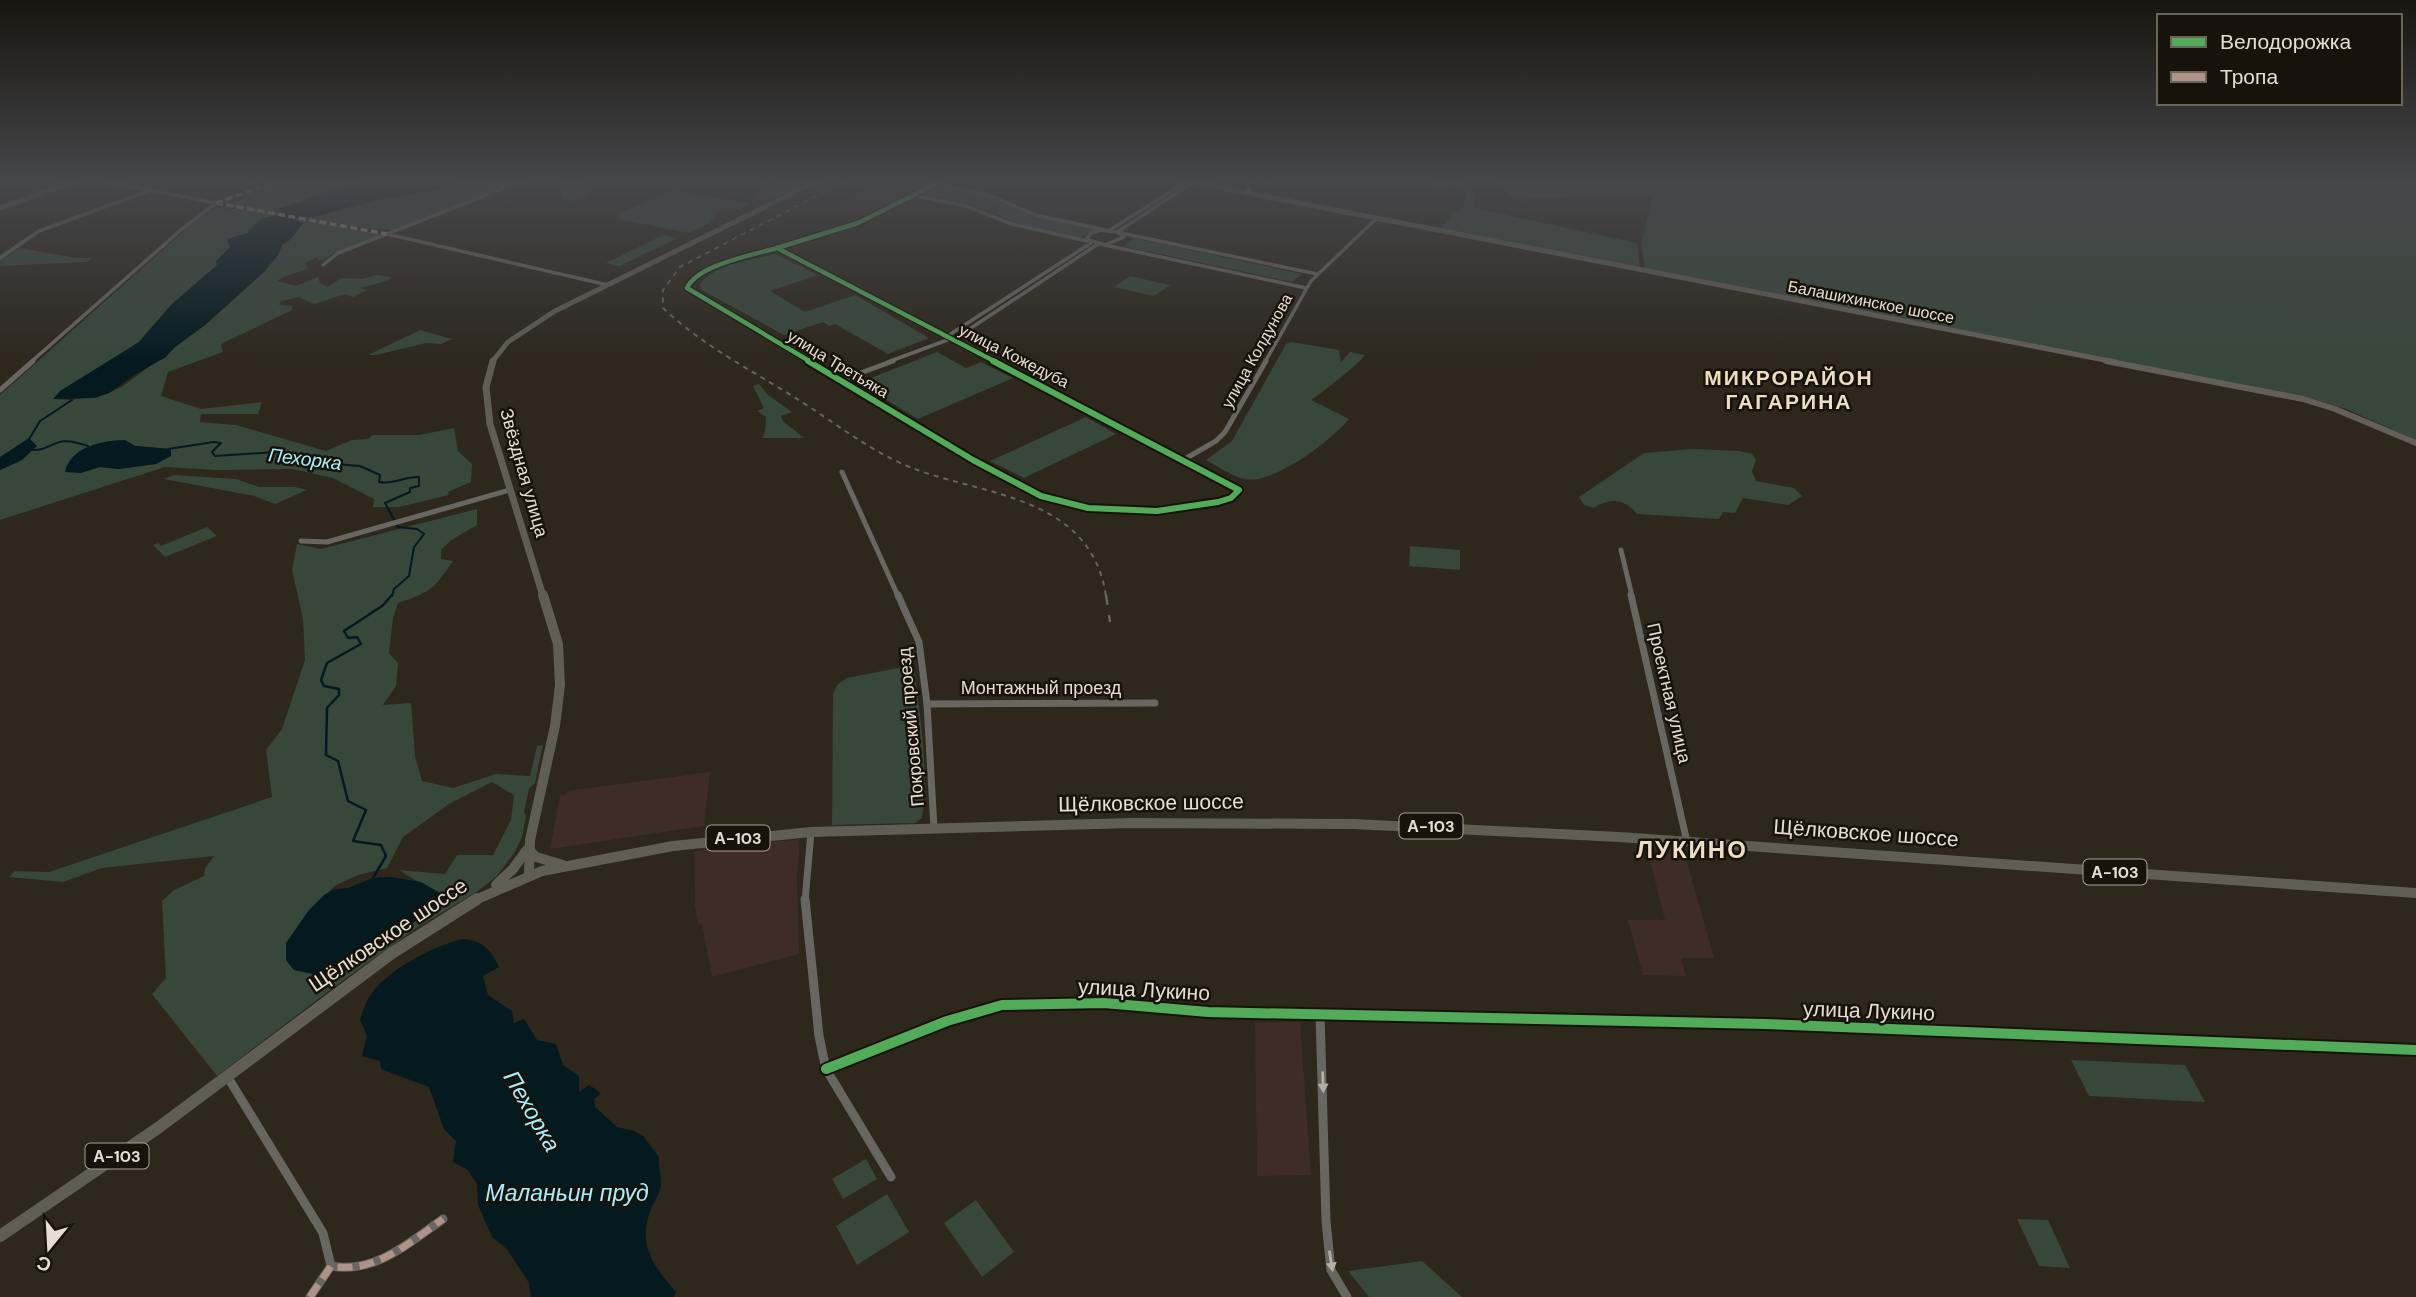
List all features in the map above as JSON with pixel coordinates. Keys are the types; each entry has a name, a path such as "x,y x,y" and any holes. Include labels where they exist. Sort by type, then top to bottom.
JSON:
{"main road":[{"name":"Звёздная улица","path":"528,875 527,849 559,702 562,670 558,644 485,401 488,373 500,351 512,339 555,312 693,243"},
{"name":"Балашихинское шоссе","path":"1502,243 2303,399 2335,409 2416,443"},
{"name":"Щёлковское шоссе","path":"2,1230 138,1142 392,953 471,902 528,875 673,846 811,832 1132,823 1326,823 1434,826 1687,842 2416,893"},
{"path":"471,902 505,877 527,849 547,862 568,866"}],"street":[{"path":"0,258 22,243"},
{"path":"0,390 167,243"},
{"path":"323,265 338,253 365,243"},
{"path":"424,243 608,285"},
{"name":"улица Третьяка","path":"794,243 706,270 691,279 687,288 973,460 1056,501 1088,508 1157,511 1189,509 1218,502 1231,498 1238,490"},
{"path":"950,339 1088,243"},
{"path":"1091,243 1306,288"},
{"path":"1105,245 1117,243"},
{"path":"1169,243 1317,274"},
{"name":"улица Колдунова","path":"1183,460 1216,441 1225,432 1306,288 1351,243"},
{"path":"839,381 950,339 1098,244"},
{"name":"улица Кожедуба","path":"776,248 1238,490"},
{"name":"Покровский проезд","path":"842,472 919,642 927,704 934,828"},
{"path":"301,541 327,542 510,490"},
{"name":"Проектная улица","path":"1621,550 1687,842"},
{"name":"Монтажный проезд","path":"927,704 1155,702"},
{"path":"811,832 805,881 806,926 819,1036 826,1069 891,1177"},
{"name":"улица Лукино","path":"826,1069 947,1021 1002,1004 1104,1003 1208,1012 1765,1024 2416,1051"},
{"path":"1320,1014 1326,1221 1331,1270 1347,1297"},
{"path":"227,1076 323,1233 331,1266 310,1297"},
{"path":"331,1266 355,1269 378,1261 443,1219"}],"shaded area":[{"path":"710,772 704,826 550,849 560,795 566,794 567,791"},
{"path":"800,839 797,876 799,954 712,977 702,924 699,925 695,907 694,851"},
{"path":"1648,852 1685,855 1714,958 1681,958 1686,976 1643,975 1628,920 1665,920"},
{"path":"1255,1022 1300,1022 1311,1175 1257,1176"}],"green space":[{"path":"171,243 230,243 231,247 216,261 217,265 171,305 139,342 54,399 72,400 109,393 123,386 205,325 264,272 286,243 361,243 322,260 317,260 318,257 305,263 308,268 305,270 277,281 296,286 318,277 320,283 328,287 341,278 363,279 376,275 391,277 389,280 360,288 367,290 353,297 345,294 314,304 299,297 281,301 279,305 292,306 292,310 225,342 221,345 223,352 168,372 161,396 201,409 262,402 258,414 201,414 200,422 236,425 326,451 352,440 368,439 373,435 419,435 454,428 458,451 472,464 471,482 448,492 449,495 399,507 373,507 374,499 333,478 292,469 216,470 165,467 0,520 0,470 22,460 30,450 20,445 0,457 0,395","holes":["125,440 135,446 171,449 156,464 119,469 100,467 78,453 95,444"]},
{"path":"648,243 668,243 620,266 606,263"},
{"path":"1128,243 1155,243 1302,274 1292,282 1123,246"},
{"path":"1510,243 1635,243 1640,268"},
{"path":"2416,243 2416,440 2346,409 2313,399 1645,269 1641,244"},
{"path":"20,248 75,258 92,258 86,262 0,266 0,260"},
{"path":"775,254 818,275 770,291 805,312 855,295 929,338 888,354 835,324 829,326 823,322 784,335 702,290 700,285 714,272"},
{"path":"1130,276 1170,285 1154,296 1114,287"},
{"path":"420,330 452,339 441,344 426,343 368,355"},
{"path":"1291,342 1339,350 1341,362 1350,352 1365,355 1311,400 1349,419 1301,460 1270,476 1244,479 1206,460 1232,441 1286,344"},
{"path":"937,352 966,368 981,362 1013,378 918,419 863,386 866,380"},
{"path":"759,384 768,395 792,412 781,416 783,421 804,438 762,438 766,417 757,411 764,408 753,386"},
{"path":"1086,417 1116,434 1024,478 990,461"},
{"path":"1692,449 1752,454 1756,460 1752,471 1756,481 1794,488 1802,496 1788,505 1743,498 1735,513 1723,512 1719,519 1637,514 1617,501 1606,502 1594,508 1584,505 1579,497 1644,453"},
{"path":"174,475 236,479 259,487 295,487 307,490 275,504 254,496 164,479"},
{"path":"477,509 477,525 450,541 441,550 441,559 453,561 441,578 425,592 398,603 393,618 389,653 398,663 396,686 383,705 411,703 415,756 422,781 453,788 496,774 530,776 537,746 543,745 535,783 529,789 522,837 515,852 496,877 415,929 217,1076 152,994 166,978 162,901 174,890 204,876 205,868 214,856 102,868 63,882 9,877 15,871 49,872 272,797 266,750 282,729 305,660 303,619 292,570 297,544 321,549","holes":["492,782 514,795 511,820 493,855 457,855 445,874 399,870 436,893 448,896 446,902 376,947 365,962 324,976 294,970 286,960 286,943 309,910 336,885 358,875 387,868 403,837 449,804"]},
{"path":"207,527 217,536 165,557 153,545 158,543 161,546"},
{"path":"1410,546 1460,550 1460,570 1409,566"},
{"path":"908,666 914,668 923,743 925,781 922,818 915,823 832,825 833,694 838,684 847,678"},
{"path":"2071,1060 2185,1065 2205,1102 2089,1096"},
{"path":"866,1159 877,1179 843,1199 832,1179"},
{"path":"887,1194 909,1232 857,1265 836,1226"},
{"path":"976,1200 1014,1252 982,1277 944,1223"},
{"path":"2017,1219 2048,1220 2070,1268 2039,1266"},
{"path":"1422,1261 1462,1297 1369,1297 1348,1271"}],"water":[{"path":"228,243 286,243 264,272 166,357 109,393 95,398 53,399 60,391 139,342 171,305 217,265 216,261 230,247"},
{"path":"29,438 37,446 22,460 0,470 0,457"},
{"path":"125,440 135,446 171,449 171,456 156,464 119,469 100,467 81,473 65,472 68,463 81,451 97,444"},
{"path":"391,877 421,882 449,898 376,947 365,962 324,976 294,970 286,960 286,943 309,910 324,895 373,878"},
{"name":"Маланьин пруд","path":"462,939 475,941 485,947 499,967 483,976 488,995 512,1011 514,1023 524,1019 537,1040 556,1044 563,1065 579,1076 579,1092 589,1085 601,1093 594,1099 595,1107 617,1127 643,1136 659,1157 661,1187 647,1222 647,1244 654,1264 676,1292 674,1297 531,1297 529,1283 507,1249 492,1237 478,1205 477,1184 468,1170 453,1162 456,1141 444,1129 429,1087 381,1069 380,1061 362,1056 367,1036 360,1020 375,989 410,962"}],"waterway":[{"name":"Пехорка","path":"28,441 40,421 72,400"},
{"path":"30,450 39,450 67,441 88,446"},
{"name":"Пехорка","path":"168,449 214,442 221,443 212,452 215,456 276,452 335,464 360,466 380,475 379,482 419,477 419,486 410,488 410,492 385,503 398,527 417,529 424,534 414,547 409,576 394,589 392,596"},
{"name":"Пехорка","path":"373,878 386,856 381,845 353,841 366,810 348,801 338,761 326,755 327,708 339,695 339,689 324,686 321,680 327,663 361,644 357,637 348,638 344,631 382,606 392,595"}],"railway":[{"path":"727,243 680,267 663,290 663,308 710,345 881,453 931,475 1011,497 1066,525 1088,548 1098,566 1106,596"},
{"path":"1106,595 1110,622"}],"marked path":[{"path":"310,1297 331,1266 346,1269 375,1262 390,1255 443,1219"}],"cycle path":[{"path":"777,248 795,243"},
{"path":"777,248 1203,470 1239,490 1231,498 1218,502 1157,511 1088,508 1041,496 973,460 687,288 691,279 706,270 777,248"},
{"path":"826,1069 947,1021 1002,1005 1104,1003 1208,1012 1765,1024 2416,1050"}],"district":[{"name":"МИКРОРАЙОН ГАГАРИНА","path":"1789,390"},
{"name":"ЛУКИНО","path":"1692,849"}]}
